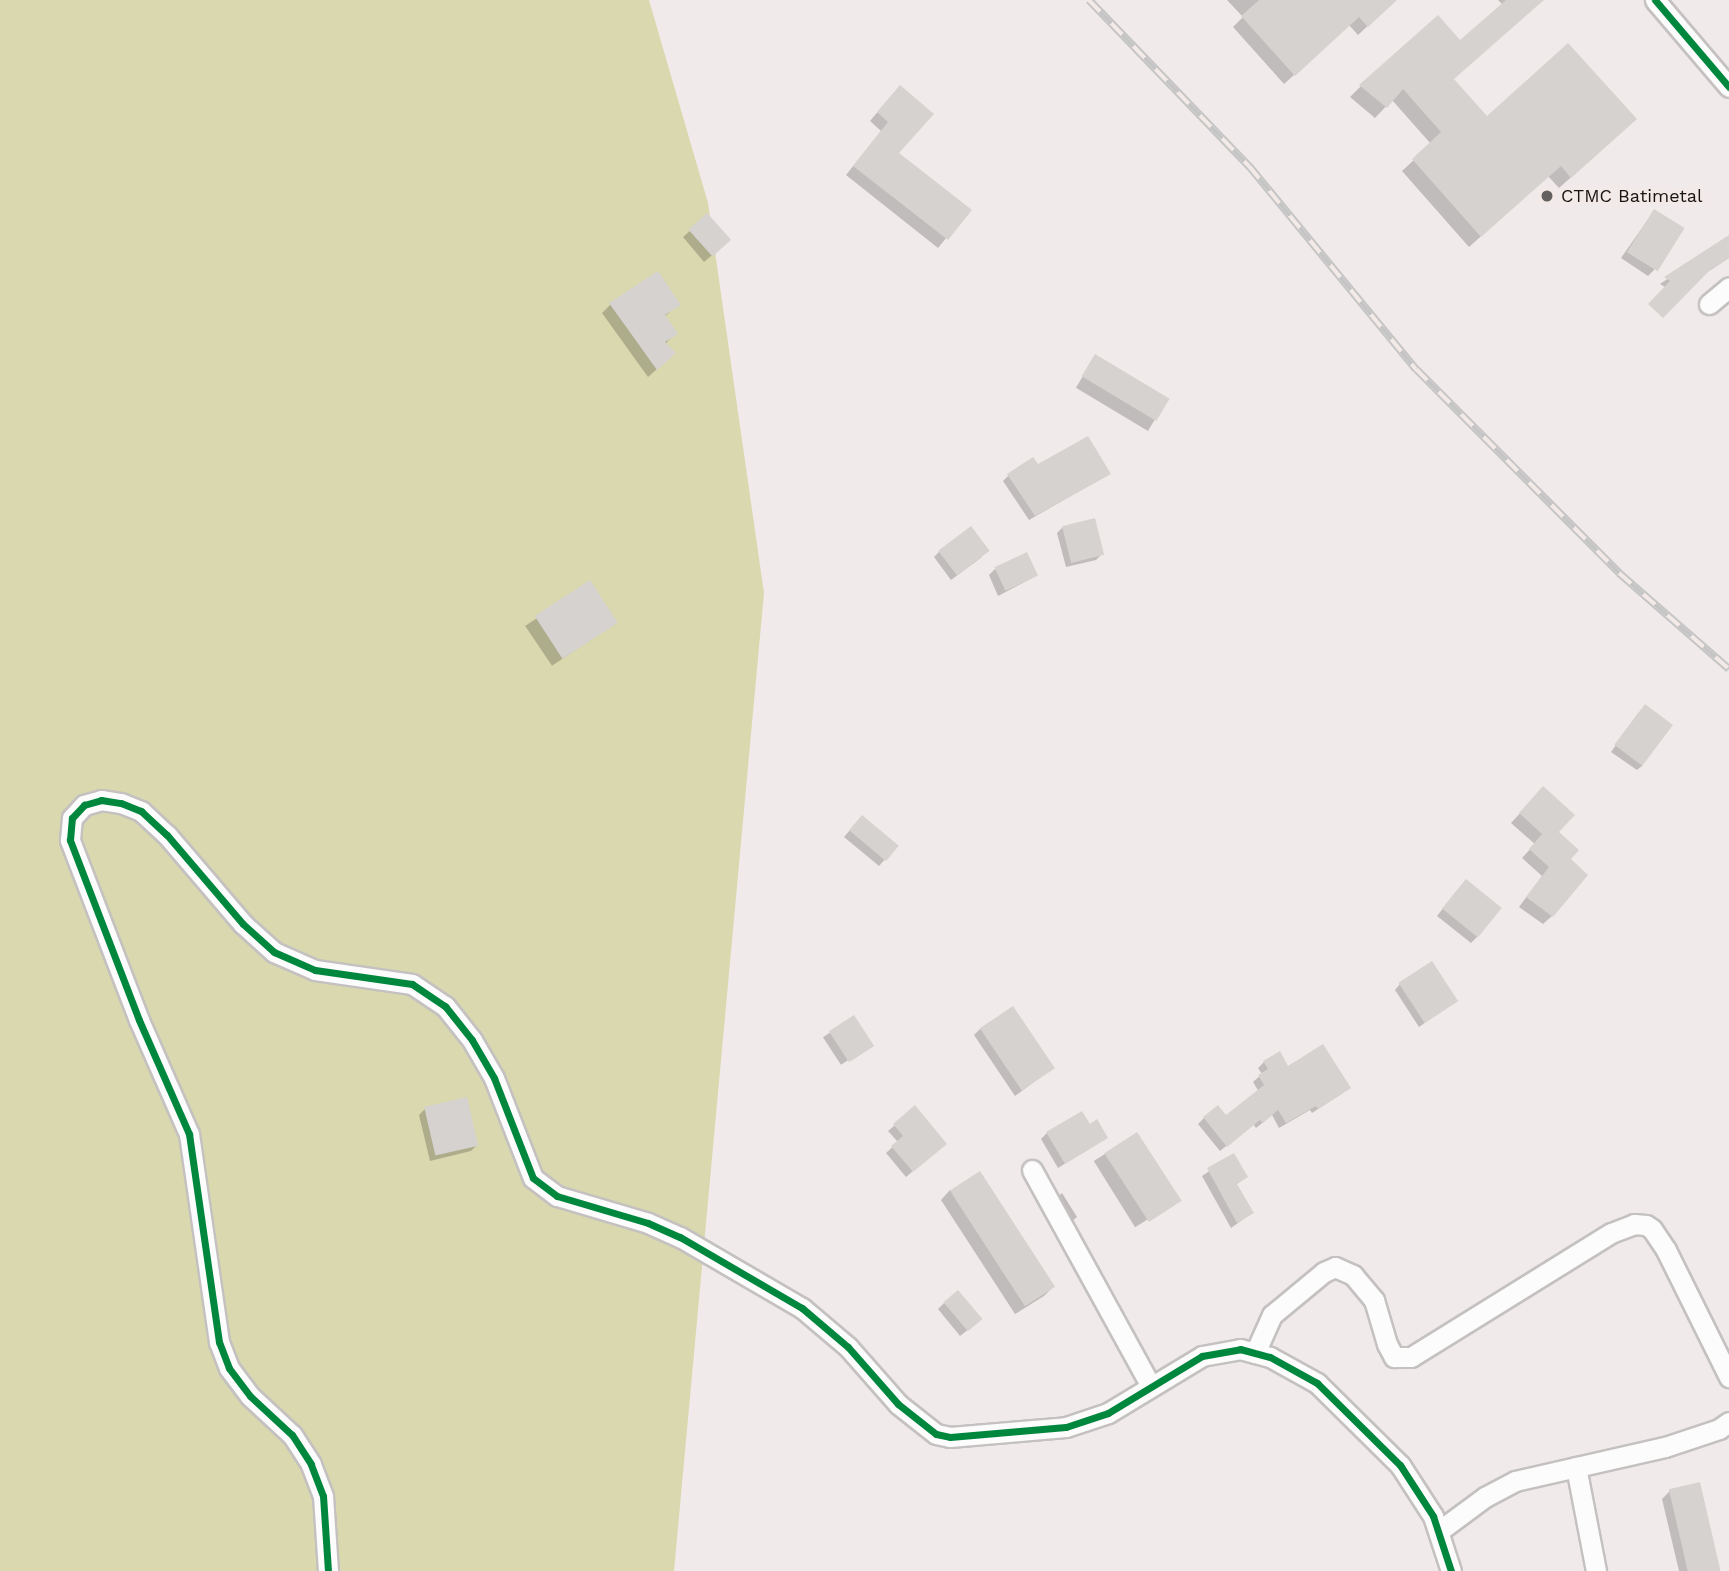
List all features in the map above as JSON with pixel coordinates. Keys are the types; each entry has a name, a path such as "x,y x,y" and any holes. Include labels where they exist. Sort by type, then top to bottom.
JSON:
{"street":[{"path":"1655,0 1729,87"},
{"path":"1709,304 1729,287"},
{"path":"328,1571 323,1496 312,1464 292,1435 250,1396 229,1368 219,1342 189,1133 139,1020 70,839 72,818 83,805 101,800 121,803 141,811 167,835 243,924 274,952 314,970 412,984 445,1006 472,1040 494,1078 533,1178 557,1196 648,1223 680,1237 802,1308 848,1347 898,1404 936,1434 950,1437 1066,1427 1108,1413 1150,1385 1202,1356 1240,1349 1270,1357 1317,1383 1400,1465 1439,1531 1451,1571"},
{"path":"1032,1170 1150,1385"},
{"path":"1255,1353 1272,1315 1324,1272 1335,1267 1353,1275 1374,1300 1387,1344 1394,1357 1411,1357 1611,1233 1634,1224 1652,1229 1666,1250 1729,1377"},
{"path":"1439,1531 1485,1497 1515,1481 1665,1447 1719,1429 1729,1422"},
{"path":"1576,1466 1597,1571"}],"green space":[{"path":"0,0 649,0 708,203 764,593 674,1571 0,1571"}],"building":[{"path":"1259,0 1397,0 1368,27 1359,17 1295,76 1241,16"},
{"path":"1506,0 1544,0 1454,79 1487,116 1568,43 1637,119 1571,178 1561,166 1481,237 1412,159 1441,132 1403,89 1387,108 1359,85 1438,15 1460,40"},
{"path":"900,85 934,114 899,153 972,210 948,240 853,166 888,122 877,112"},
{"path":"1654,209 1685,228 1658,271 1627,252"},
{"path":"707,213 731,240 713,256 688,230"},
{"path":"1729,235 1729,258 1711,269 1663,318 1648,304 1670,281 1664,277"},
{"path":"658,271 681,305 665,315 678,334 665,342 676,353 657,370 609,303"},
{"path":"1095,354 1170,399 1156,421 1082,376"},
{"path":"1088,436 1111,474 1035,516 1007,474 1033,457 1038,464"},
{"path":"1095,518 1104,555 1071,563 1062,526"},
{"path":"971,526 990,551 957,575 938,551"},
{"path":"1027,552 1038,576 1005,591 994,567"},
{"path":"590,580 618,623 562,659 535,616"},
{"path":"1645,704 1673,725 1642,766 1614,745"},
{"path":"1543,786 1575,815 1559,832 1579,850 1571,859 1588,875 1553,917 1526,897 1549,867 1529,849 1542,834 1519,813"},
{"path":"862,815 899,846 886,861 849,830"},
{"path":"1466,879 1502,908 1478,937 1442,909"},
{"path":"1432,961 1458,1001 1425,1023 1398,983"},
{"path":"1013,1006 1055,1068 1022,1091 980,1028"},
{"path":"854,1015 874,1046 849,1062 829,1031"},
{"path":"1323,1044 1351,1088 1318,1109 1316,1106 1286,1123 1278,1110 1263,1123 1260,1120 1227,1147 1203,1117 1218,1105 1226,1115 1264,1085 1258,1075 1268,1069 1263,1061 1280,1051 1288,1066"},
{"path":"467,1097 478,1146 435,1156 424,1107"},
{"path":"915,1105 947,1144 913,1172 891,1146 903,1136 893,1124"},
{"path":"1082,1111 1090,1124 1097,1119 1108,1138 1065,1164 1046,1132"},
{"path":"1137,1132 1182,1201 1149,1222 1104,1153"},
{"path":"1234,1153 1248,1177 1237,1184 1254,1213 1237,1223 1207,1168"},
{"path":"980,1171 1055,1287 1025,1306 950,1191"},
{"path":"958,1290 982,1319 968,1331 943,1302"},
{"path":"1700,1482 1720,1571 1688,1571 1669,1489"}],"railway":[{"path":"1089,0 1249,166 1416,369 1619,573 1729,669"}],"cycle path":[{"path":"1655,0 1729,87"},
{"path":"328,1571 323,1496 311,1464 292,1435 250,1396 229,1368 219,1342 189,1134 139,1020 70,840 72,818 84,805 101,800 121,803 141,811 167,835 243,924 274,952 315,970 412,984 445,1006 472,1040 494,1078 533,1178 557,1196 648,1223 680,1237 802,1308 848,1347 898,1404 936,1434 950,1437 1066,1427 1108,1413 1202,1356 1240,1349 1270,1357 1317,1383 1400,1465 1433,1516 1451,1571"}],"place":[{"name":"CTMC Batimetal","path":"1547,196"}]}
